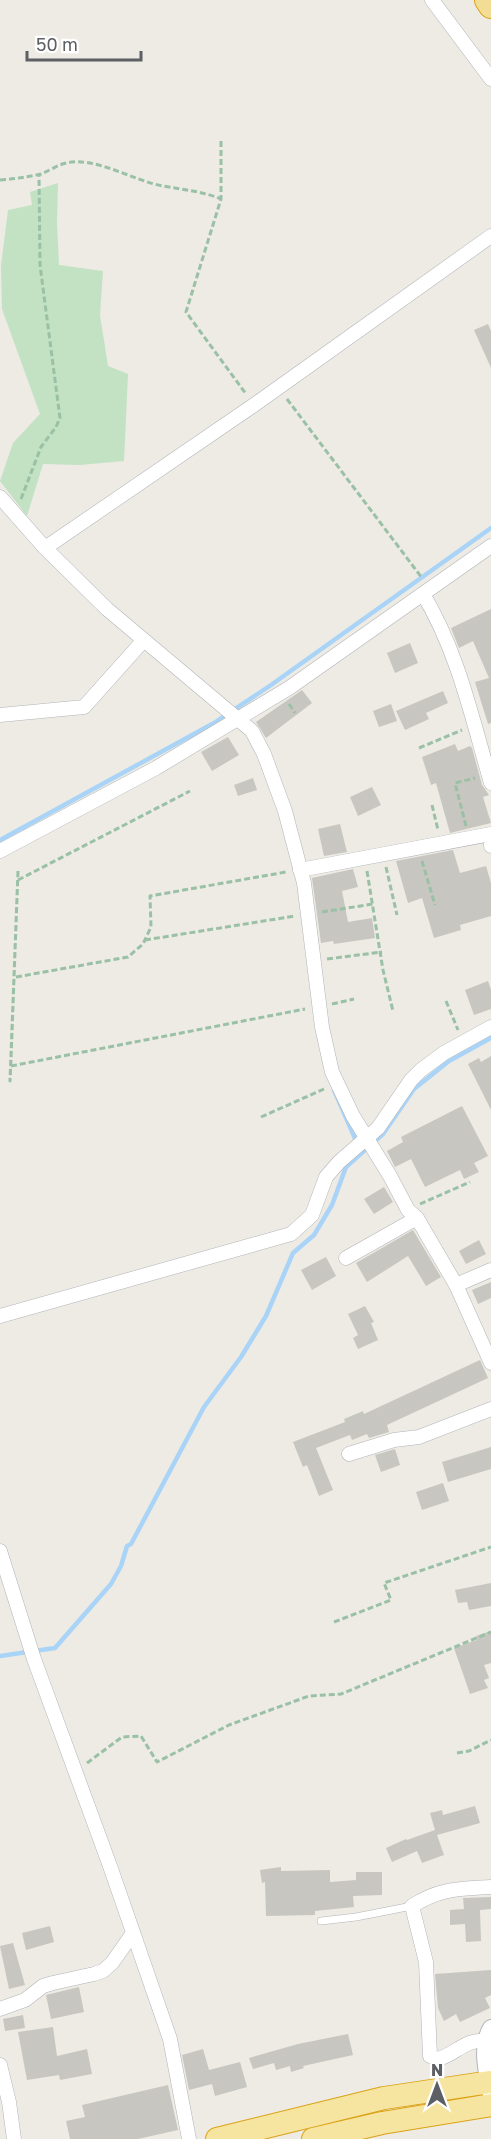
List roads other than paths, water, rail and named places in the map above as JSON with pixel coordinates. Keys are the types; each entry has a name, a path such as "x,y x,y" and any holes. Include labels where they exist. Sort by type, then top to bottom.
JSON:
{"highway":[{"path":"487,0 491,6"},
{"path":"217,2139 384,2098 490,2087"},
{"path":"313,2139 382,2123 491,2105"}],"street":[{"path":"432,0 491,79"},
{"path":"45,548 254,405 491,236"},
{"path":"0,497 45,548 107,609 252,731 264,754 285,811 304,883 326,1052 337,1084 366,1139 456,1285 491,1363"},
{"path":"0,852 156,768 289,688 491,546"},
{"path":"427,591 462,678 490,778"},
{"path":"0,715 84,706 143,641"},
{"path":"300,870 491,834"},
{"path":"0,1316 291,1234 312,1215 326,1177 390,1114 411,1080 421,1070 491,1027"},
{"path":"346,1258 412,1214"},
{"path":"456,1285 491,1270"},
{"path":"349,1454 394,1440 419,1437 491,1409"},
{"path":"0,1551 20,1617 170,2039 189,2139"},
{"path":"490,2087 488,2034 471,2041 446,2057 438,2059 430,2056 426,1962 412,1906 430,1895 453,1889 491,1887"},
{"path":"0,2009 25,2000 43,1986 103,1971 112,1963 133,1934"},
{"path":"0,2065 5,2106 14,2139"}],"lane":[{"path":"321,1921 412,1906"}],"waterway":[{"path":"0,840 214,723 491,528"},
{"path":"0,1656 55,1648 111,1584 121,1566 127,1546 131,1544 204,1407 241,1357 266,1316 293,1253 314,1235 332,1205 346,1167 383,1134 414,1089 449,1061 491,1038"},
{"path":"334,1090 357,1143"}]}
